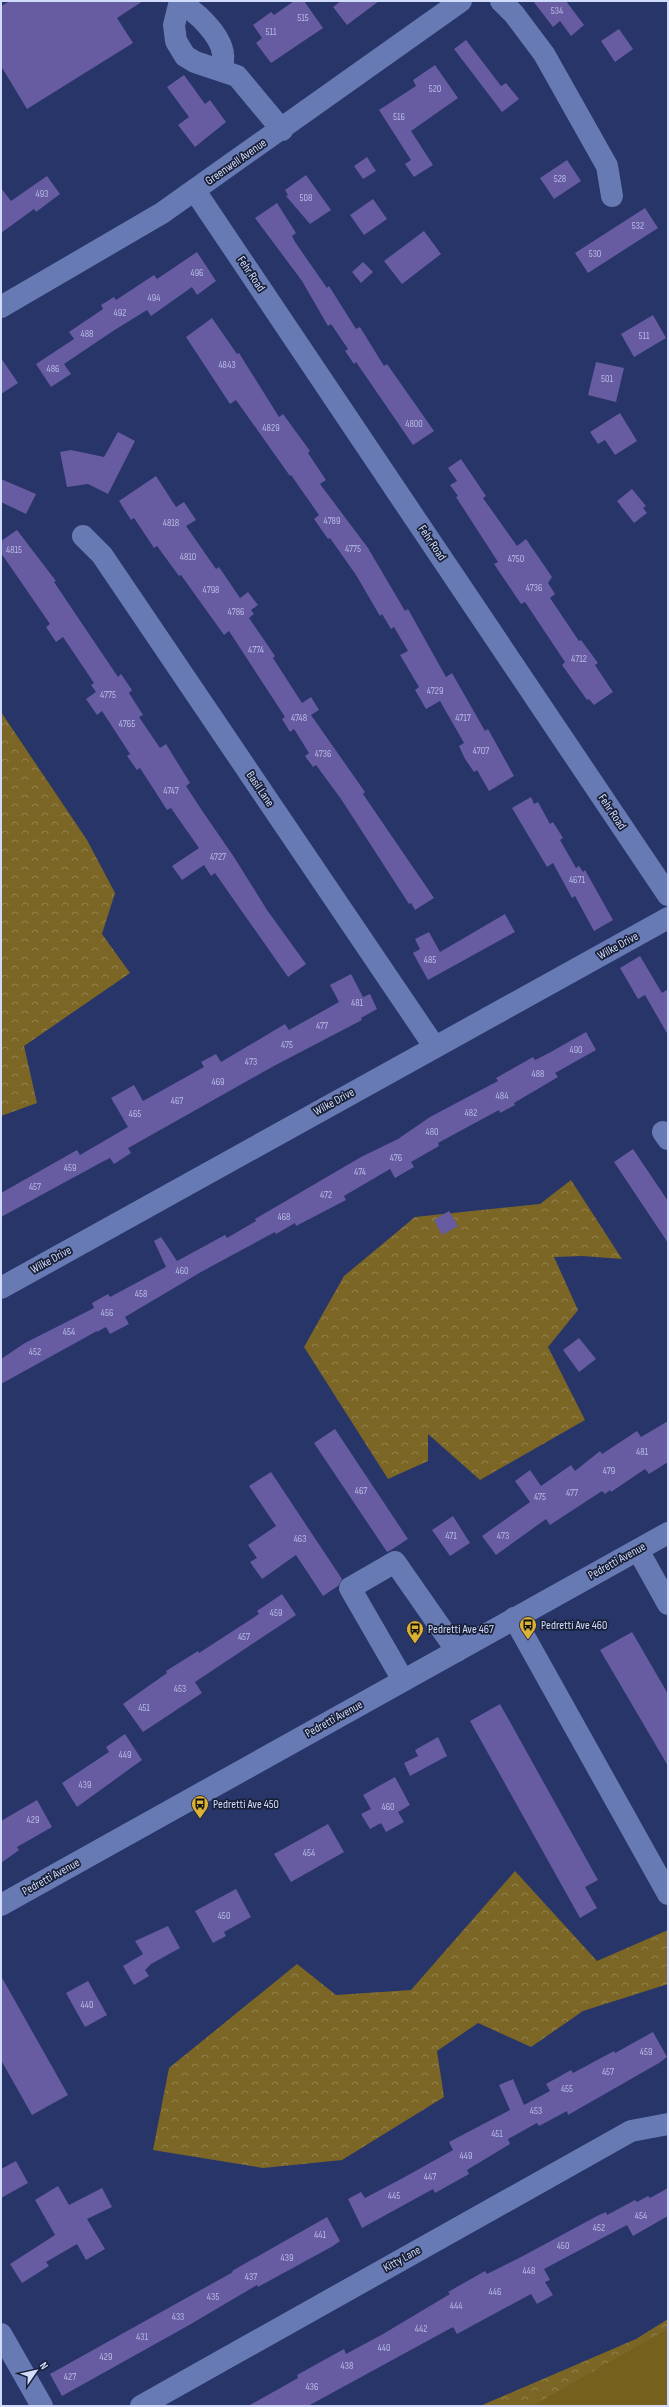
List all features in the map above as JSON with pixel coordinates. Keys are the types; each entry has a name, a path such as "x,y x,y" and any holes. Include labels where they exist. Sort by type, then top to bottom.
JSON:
{"street":[{"name":"Greenwell Avenue","path":"1,307 162,213 282,130 461,1"},
{"path":"501,1 514,14 544,54 607,166 612,196"},
{"path":"222,70 223,53 214,36 193,10 180,2 174,25 176,41 185,56 195,62 237,76 282,130"},
{"name":"Fehr Road","path":"195,191 668,895"},
{"name":"Basil Lane","path":"83,536 102,555 434,1046"},
{"name":"Wilke Drive","path":"1,1288 434,1046 668,918"},
{"name":"Pedretti Avenue","path":"2,1902 668,1533"},
{"path":"638,1550 668,1604"},
{"path":"403,1680 350,1588 395,1562 456,1650"},
{"path":"514,1618 668,1894"},
{"name":"Kitty Lane","path":"141,2406 631,2131 668,2124"},
{"path":"1,2334 42,2406"}],"green space":[{"path":"1,712 87,840 115,893 102,934 130,973 24,1046 37,1103 1,1116"},
{"path":"571,1180 622,1259 582,1256 554,1257 578,1310 548,1347 585,1420 480,1480 428,1434 428,1461 388,1479 304,1347 344,1276 415,1217 540,1204"},
{"path":"515,1871 597,1961 668,1930 668,1984 583,2011 531,2047 478,2023 437,2051 444,2097 342,2160 263,2168 153,2150 169,2068 297,1964 336,1995 411,1990"},
{"path":"668,2319 668,2406 480,2406 636,2339"}],"shaded area":[{"path":"668,2329 668,2406 532,2406"}],"building":[{"path":"10,1 143,1 117,18 133,43 27,109 1,66 1,6"},
{"path":"294,1 304,1 323,28 271,63 256,43 262,38 253,25 271,12 274,15"},
{"path":"341,1 379,1 347,25 333,7"},
{"path":"533,1 566,1 584,25 571,36 560,21 553,27"},
{"path":"619,29 633,49 615,62 601,41"},
{"path":"466,40 501,86 506,83 519,99 502,112 454,49"},
{"path":"435,65 458,98 411,131 433,165 414,177 405,164 411,160 379,110 416,86 413,80"},
{"path":"184,75 205,104 210,100 226,122 195,147 178,125 189,117 167,87"},
{"path":"367,157 376,171 363,179 354,166"},
{"path":"567,160 581,181 554,199 540,178"},
{"path":"306,175 331,210 310,224 286,196 288,195 285,190"},
{"path":"47,176 60,194 36,212 34,209 1,233 1,188 11,201"},
{"path":"373,199 387,219 364,235 350,215"},
{"path":"277,203 296,233 292,236 295,242 327,288 329,286 356,329 360,327 384,366 387,364 434,431 413,445 356,362 354,364 345,351 348,349 331,324 328,326 302,281 255,218"},
{"path":"645,208 658,228 588,273 575,253"},
{"path":"424,231 441,254 402,284 384,261"},
{"path":"197,252 216,281 197,295 192,287 151,316 147,310 113,331 64,364 71,374 51,387 36,364 74,339 69,332 103,309 101,305 114,297 116,300 154,275 157,279"},
{"path":"363,262 373,272 361,283 352,272"},
{"path":"653,315 666,338 634,357 621,334"},
{"path":"212,318 237,354 239,353 279,417 283,414 310,451 308,453 326,480 320,484 368,548 405,611 408,609 446,677 452,673 485,731 488,729 514,776 489,791 477,770 474,772 465,759 459,746 464,743 440,701 426,709 415,690 419,687 400,655 408,651 394,627 391,629 382,614 380,616 356,575 330,538 328,539 314,519 319,515 236,400 230,404 186,337"},
{"path":"1,358 18,383 1,394"},
{"path":"596,362 624,368 616,402 588,395"},
{"path":"620,413 637,441 615,455 605,440 598,444 590,432"},
{"path":"118,432 135,441 108,494 88,484 67,487 60,452 71,450 104,457"},
{"path":"461,459 486,496 483,498 517,546 526,539 552,577 548,583 555,594 550,598 579,641 581,640 598,663 595,665 613,692 594,705 589,699 587,700 562,665 565,662 525,602 521,604 494,564 498,562 456,497 458,496 450,485 457,481 448,468"},
{"path":"156,476 176,507 184,502 196,520 186,526 216,569 219,567 240,598 248,592 258,605 251,610 254,614 249,618 275,656 273,658 302,703 311,697 319,710 311,715 365,792 363,794 434,898 415,910 411,903 409,904 341,799 316,765 313,767 305,756 309,753 294,729 290,732 282,719 285,717 229,631 224,635 181,575 179,576 157,546 154,548 134,518 131,520 119,501"},
{"path":"1,479 36,494 26,514 1,502"},
{"path":"632,489 646,506 643,508 647,513 634,523 617,501"},
{"path":"17,530 56,581 54,582 118,677 121,674 132,690 129,693 143,715 139,717 160,748 166,744 190,783 186,786 234,857 267,910 306,964 288,977 215,873 211,876 204,865 182,880 172,866 199,848 171,808 167,810 140,768 137,770 127,756 130,754 102,711 97,715 86,699 96,692 91,685 94,683 63,637 56,642 46,627 50,624 1,553 1,541"},
{"path":"531,797 534,804 538,802 550,824 553,822 563,838 560,840 576,868 579,866 583,872 585,870 613,920 594,931 575,896 572,898 553,863 547,867 512,808"},
{"path":"505,914 515,932 428,980 413,953 420,949 415,939 429,932 440,952"},
{"path":"640,956 662,993 668,989 668,1035 645,995 638,999 620,968"},
{"path":"351,974 363,997 370,994 377,1009 361,1018 362,1020 272,1067 128,1148 131,1153 114,1164 110,1158 1,1217 1,1193 77,1150 80,1155 128,1127 111,1098 134,1085 143,1101 204,1067 201,1062 216,1054 221,1062 285,1024 289,1030 339,1002 330,985"},
{"path":"586,1032 596,1050 555,1073 558,1077 514,1103 515,1105 500,1113 499,1110 438,1143 439,1146 411,1162 414,1167 395,1178 390,1169 344,1196 346,1200 296,1226 295,1223 276,1234 275,1232 201,1272 125,1317 129,1324 110,1334 106,1327 97,1331 1,1384 1,1359 25,1343 94,1308 92,1303 108,1294 110,1297 166,1267 154,1241 161,1237 177,1261 225,1235 227,1238 256,1221 255,1219 361,1157 398,1139 430,1117 498,1081 496,1078 533,1057 535,1060 549,1053"},
{"path":"633,1149 668,1201 668,1243 614,1162"},
{"path":"449,1211 458,1226 442,1235 434,1220"},
{"path":"579,1338 596,1359 579,1372 563,1350"},
{"path":"668,1421 668,1462 649,1474 645,1469 611,1492 610,1490 605,1494 602,1491 550,1525 546,1519 496,1555 482,1536 530,1502 515,1481 530,1470 541,1486 571,1465 575,1471 600,1451 602,1454 637,1431 641,1437"},
{"path":"335,1429 408,1539 387,1552 314,1443"},
{"path":"271,1472 342,1579 338,1586 323,1596 296,1555 262,1579 250,1562 257,1558 248,1545 276,1526 249,1486"},
{"path":"453,1516 470,1543 450,1556 432,1530"},
{"path":"282,1594 296,1615 195,1682 202,1693 143,1732 123,1704 167,1673 166,1671 198,1651 199,1653 259,1614 257,1611"},
{"path":"632,1632 668,1694 668,1766 600,1650"},
{"path":"500,1704 598,1880 585,1887 597,1908 580,1918 470,1721"},
{"path":"125,1734 142,1760 77,1807 62,1783 109,1752 106,1747"},
{"path":"438,1737 447,1756 410,1776 404,1763 418,1756 415,1750"},
{"path":"395,1777 410,1805 398,1812 404,1822 386,1832 381,1823 370,1829 361,1814 371,1809 363,1795"},
{"path":"37,1800 52,1827 17,1847 19,1850 1,1863 1,1821"},
{"path":"328,1824 344,1852 291,1882 274,1854"},
{"path":"236,1889 251,1917 224,1932 226,1936 213,1943 195,1911"},
{"path":"168,1926 180,1948 151,1964 145,1970 149,1976 134,1985 123,1966 143,1954 135,1941"},
{"path":"1,1976 68,2095 32,2115 1,2060"},
{"path":"88,1981 107,2015 85,2027 66,1993"},
{"path":"653,2032 667,2057 659,2063 568,2115 567,2111 539,2126 537,2123 508,2139 510,2144 467,2170 469,2174 435,2193 433,2189 362,2228 348,2199 361,2192 365,2198 403,2178 453,2150 449,2142 510,2110 499,2085 513,2079 524,2105 550,2091 546,2084 571,2070 573,2073 614,2051 615,2053"},
{"path":"16,2161 28,2183 1,2198 1,2169"},
{"path":"58,2186 69,2205 102,2188 112,2207 87,2219 105,2249 86,2260 77,2244 46,2262 49,2266 22,2283 10,2264 55,2235 35,2200"},
{"path":"668,2188 668,2216 633,2236 627,2225 544,2269 550,2280 545,2282 553,2295 537,2304 531,2294 457,2334 453,2327 308,2406 248,2406 298,2378 297,2375 344,2349 346,2354 383,2334 450,2294 448,2292 485,2271 487,2274 597,2216 606,2212 607,2215 635,2200 637,2202 648,2196 650,2198"},
{"path":"327,2217 340,2241 333,2246 258,2287 257,2285 191,2324 62,2396 50,2374 233,2272 232,2271"}],"place":[{"name":"Pedretti Ave 460","path":"528,1640"},
{"name":"Pedretti Ave 467","path":"415,1644"},
{"name":"Pedretti Ave 450","path":"200,1819"}]}
